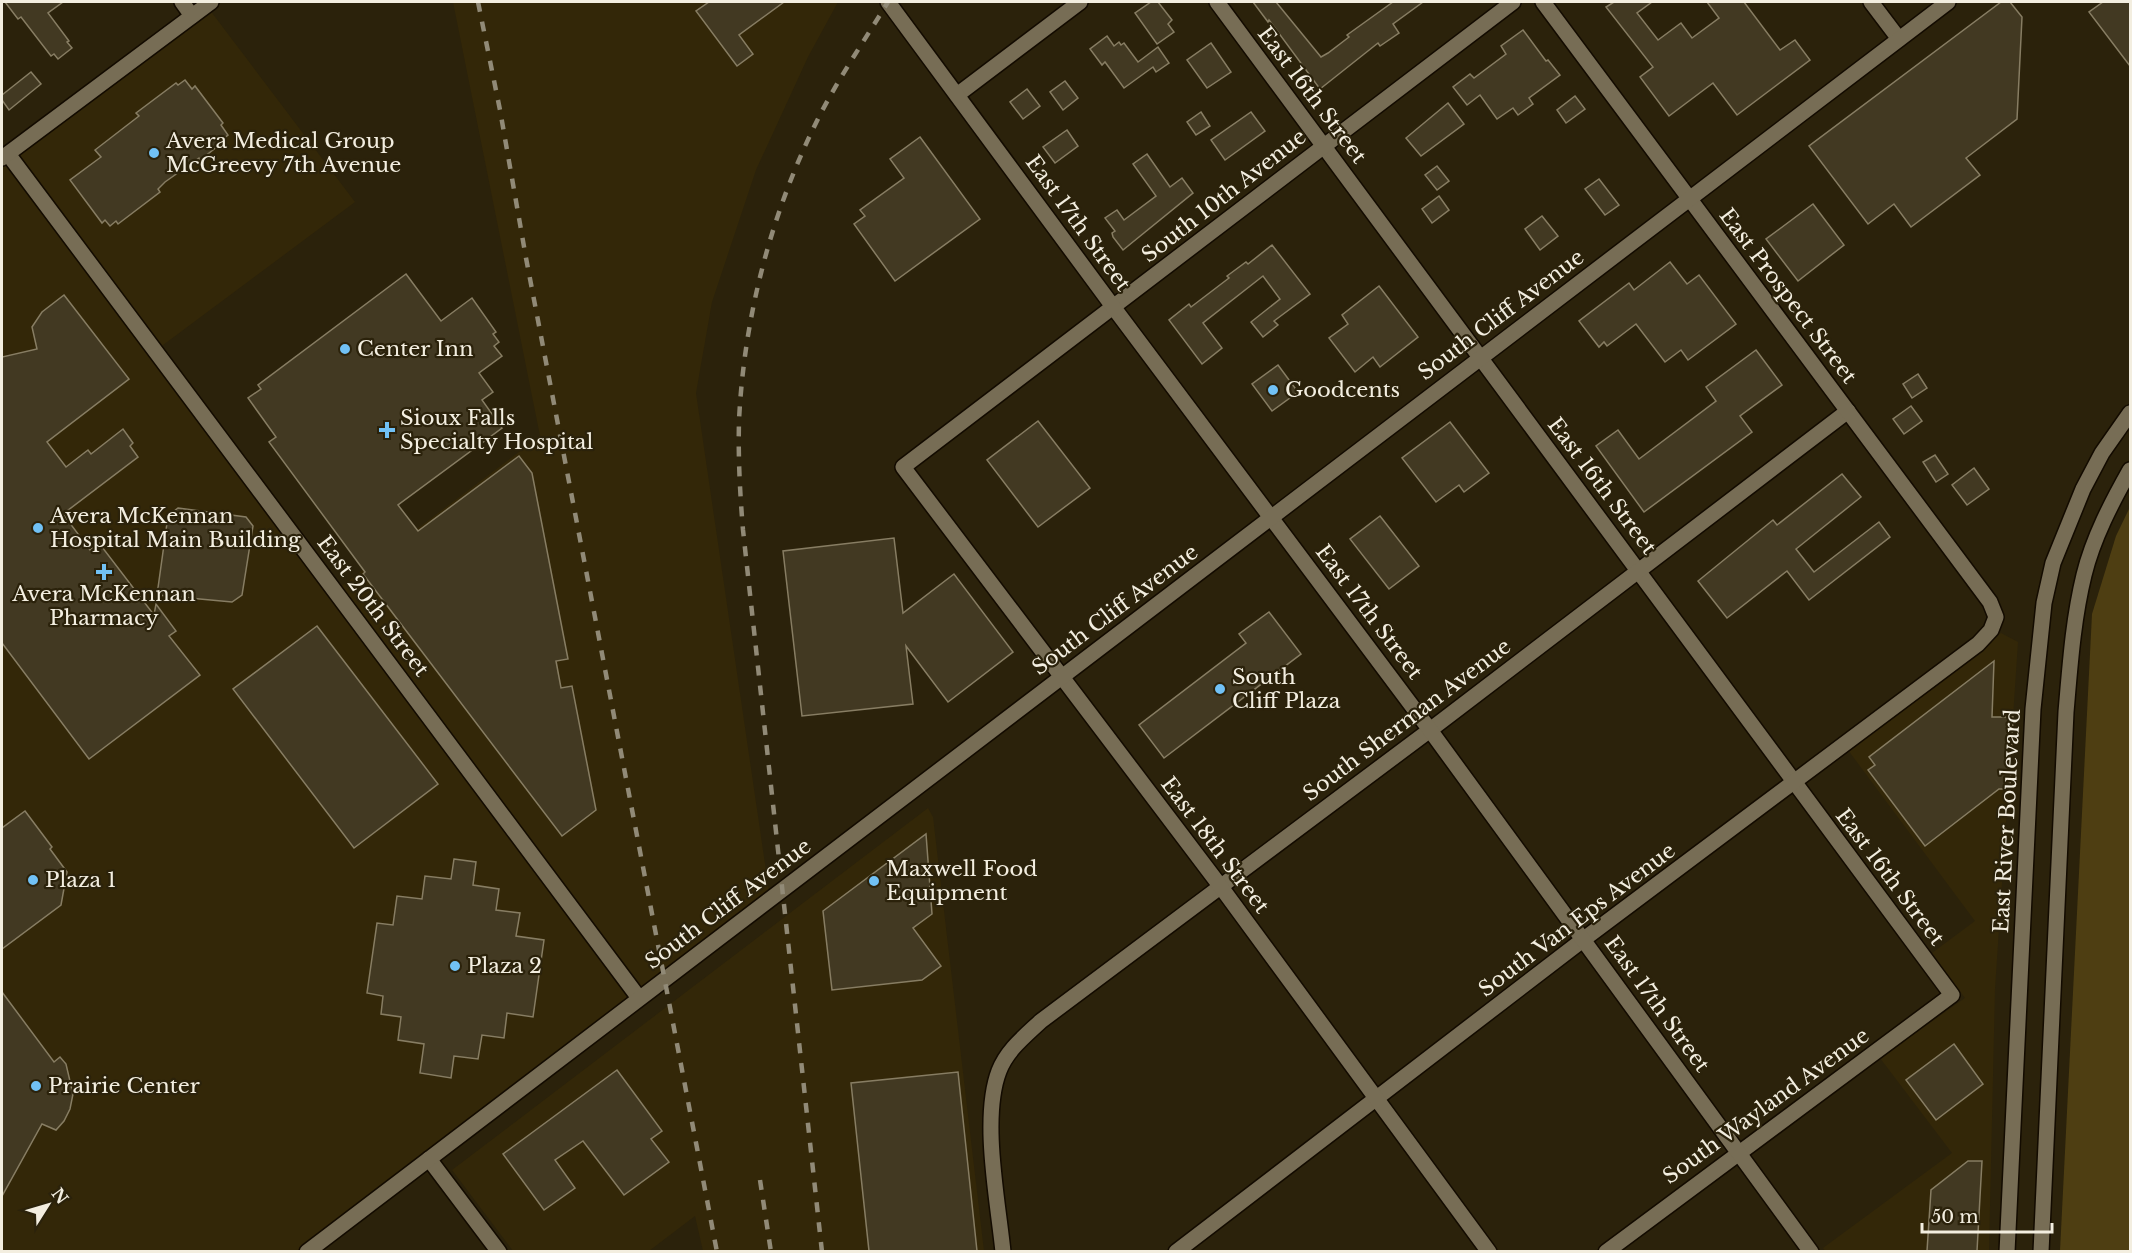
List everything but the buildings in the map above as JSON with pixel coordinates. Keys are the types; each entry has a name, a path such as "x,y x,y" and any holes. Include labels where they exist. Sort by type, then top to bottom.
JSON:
{"street":[{"path":"182,2 192,15"},
{"path":"5,156 211,2"},
{"name":"East 17th Street","path":"888,2 1430,730 1811,1251"},
{"path":"957,95 1080,2"},
{"name":"East 16th Street","path":"1217,2 1952,995"},
{"name":"South 10th Avenue","path":"903,467 1513,2"},
{"name":"East Prospect Street","path":"1543,2 1990,603 1996,617"},
{"path":"1871,2 1899,39"},
{"name":"South Cliff Avenue","path":"307,1251 1948,2"},
{"name":"East 20th Street","path":"5,156 639,998"},
{"name":"South Sherman Avenue","path":"1003,1251 991,1124 999,1070 1016,1045 1041,1022 1430,730 1848,411"},
{"name":"East River Boulevard","path":"2007,1251 2033,709 2044,603 2053,563 2082,489 2102,453 2130,413"},
{"name":"East 18th Street","path":"903,467 1221,887 1489,1251"},
{"path":"2041,1251 2071,651 2076,609 2084,572 2112,503 2130,470"},
{"name":"South Van Eps Avenue","path":"1176,1251 1584,939 1978,644 1991,630 1996,617"},
{"name":"South Wayland Avenue","path":"1606,1251 1952,995"},
{"path":"429,1159 499,1251"}],"shaded area":[{"path":"453,2 838,2 808,57 756,170 712,302 696,393 770,898 307,1251 2,1252 2,158 206,5 355,202 155,351 335,591 540,436"},
{"path":"2130,507 2130,1251 2060,1251 2092,614 2116,536"},
{"path":"2001,633 2018,642 1995,989 1989,1251 1826,1252 1823,1248 1952,1153 1880,1058 1965,998 1932,953 1975,921 1848,750"},
{"path":"928,808 933,817 984,1251 703,1251 695,1216 649,1251 513,1251 452,1170"}],"railway":[{"path":"478,2 717,1252"},
{"path":"822,1252 743,530 739,475 739,421 747,341 755,301 764,262 789,184 822,111 888,2"},
{"path":"760,1180 771,1252"}],"place":[{"name":"Avera Medical Group McGreevy 7th Avenue","path":"154,153"},
{"name":"Center Inn","path":"345,349"},
{"name":"Goodcents","path":"1273,390"},
{"name":"Sioux Falls Specialty Hospital","path":"387,430"},
{"name":"Avera McKennan Hospital Main Building","path":"38,528"},
{"name":"Avera McKennan Pharmacy","path":"104,572"},
{"name":"South Cliff Plaza","path":"1220,689"},
{"name":"Plaza 1","path":"33,880"},
{"name":"Maxwell Food Equipment","path":"874,881"},
{"name":"Plaza 2","path":"455,966"},
{"name":"Prairie Center","path":"36,1086"}]}
